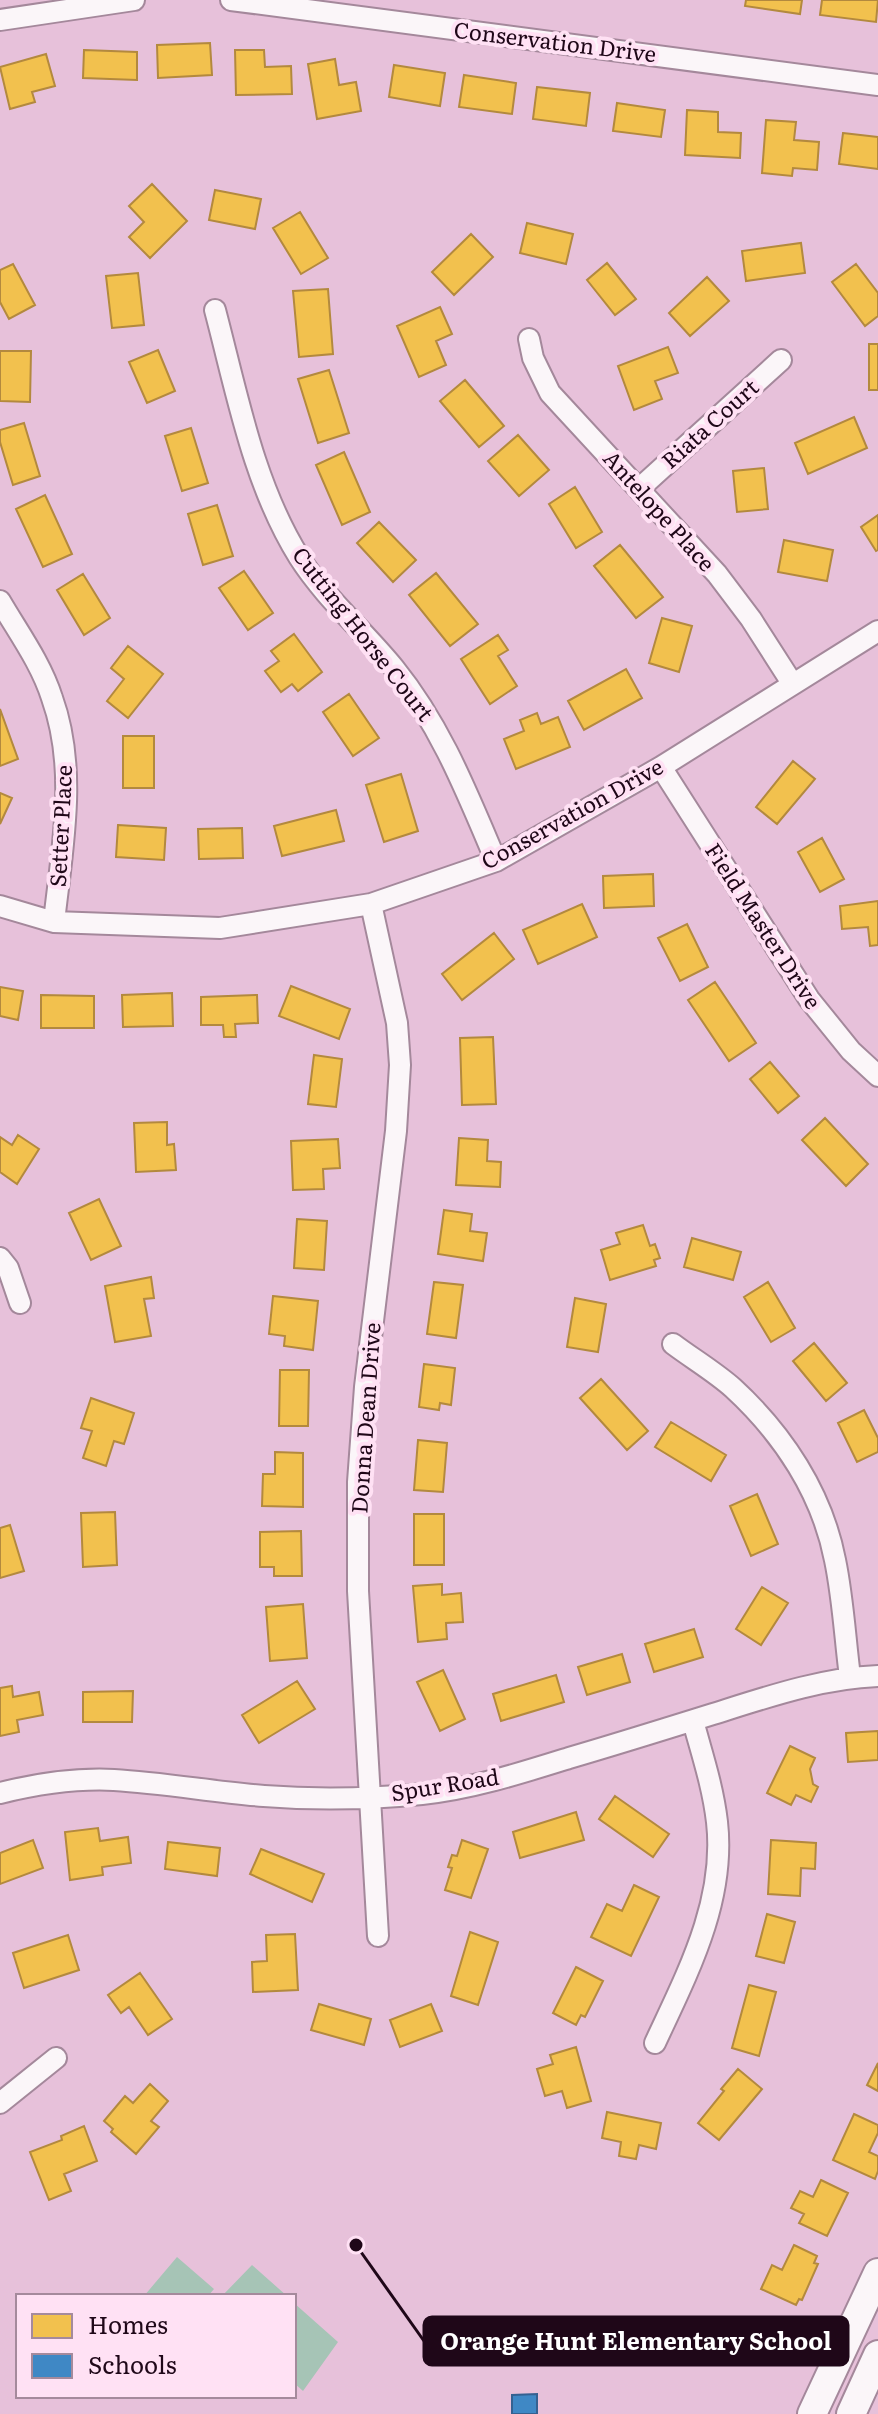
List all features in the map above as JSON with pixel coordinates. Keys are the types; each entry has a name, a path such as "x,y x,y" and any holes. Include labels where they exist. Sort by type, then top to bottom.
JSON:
{"main road":[{"path":"812,2414 878,2273"},
{"path":"851,2414 878,2355"}],"street":[{"path":"0,20 134,0"},
{"name":"Conservation Drive","path":"231,0 878,85"},
{"name":"Cutting Horse Court","path":"215,310 254,453 281,525 321,587 393,667 426,712 455,764 496,861"},
{"name":"Antelope Place","path":"529,339 533,358 550,393 717,574 751,619 792,683"},
{"name":"Riata Court","path":"640,488 781,360"},
{"name":"Setter Place","path":"0,601 42,672 56,711 65,751 66,800 54,922"},
{"name":"Conservation Drive","path":"0,906 54,922 220,928 371,904 496,861 661,767 878,631"},
{"name":"Field Master Drive","path":"661,767 809,999 851,1051 878,1076"},
{"name":"Donna Dean Drive","path":"371,904 397,1023 400,1065 396,1131 365,1387 358,1482 358,1591 378,1936"},
{"path":"0,1258 8,1268 20,1303"},
{"path":"673,1344 732,1387 773,1430 805,1477 822,1516 836,1562 850,1677"},
{"name":"Spur Road","path":"0,1793 27,1786 112,1780 264,1796 325,1798 423,1794 481,1783 749,1703 850,1677 878,1676"},
{"path":"655,2043 699,1945 710,1910 716,1874 717,1823 693,1721"},
{"path":"0,2103 56,2058"}],"green space":[{"path":"177,2257 214,2289 210,2294 146,2294"},
{"path":"252,2265 285,2294 224,2294"},
{"path":"296,2305 338,2342 303,2391 296,2385"}],"building: Homes":[{"path":"746,0 802,0 800,14 745,6"},
{"path":"822,0 878,0 876,22 820,15"},
{"path":"210,43 212,75 158,78 157,45"},
{"path":"84,50 137,52 137,80 83,78"},
{"path":"235,50 264,50 265,67 291,66 292,94 236,95"},
{"path":"46,54 55,86 32,92 35,102 10,109 0,67"},
{"path":"335,59 339,85 356,82 361,111 317,119 308,64"},
{"path":"394,65 445,73 440,106 389,97"},
{"path":"464,75 516,83 512,114 459,107"},
{"path":"537,87 590,93 586,126 533,119"},
{"path":"617,103 665,110 661,137 613,131"},
{"path":"687,110 718,112 718,132 741,133 740,158 685,155"},
{"path":"766,120 796,122 794,140 819,142 817,170 793,168 792,176 762,173"},
{"path":"843,133 878,137 878,169 839,164"},
{"path":"152,184 187,221 150,258 129,237 144,222 129,206"},
{"path":"215,190 261,199 255,229 209,220"},
{"path":"300,212 328,258 301,274 273,228"},
{"path":"527,223 573,234 566,264 520,253"},
{"path":"471,234 493,257 454,295 432,272"},
{"path":"801,243 805,273 746,281 742,251"},
{"path":"607,263 636,299 615,315 587,280"},
{"path":"13,264 35,305 9,319 0,302 0,270"},
{"path":"856,264 878,293 878,316 865,326 832,282"},
{"path":"138,273 144,325 112,328 106,276"},
{"path":"707,277 729,301 690,336 669,313"},
{"path":"328,289 333,354 299,357 293,291"},
{"path":"440,307 452,334 436,341 446,365 419,377 397,326"},
{"path":"869,344 878,344 878,390 869,390"},
{"path":"668,347 678,373 655,381 662,399 634,410 618,366"},
{"path":"158,350 175,391 147,403 129,362"},
{"path":"0,351 31,351 30,402 0,401"},
{"path":"329,370 349,433 318,443 298,379"},
{"path":"465,380 504,426 479,447 440,401"},
{"path":"854,417 867,448 808,474 795,443"},
{"path":"24,423 40,476 13,485 0,442 0,430"},
{"path":"191,428 208,483 182,491 165,436"},
{"path":"518,435 549,470 519,496 488,461"},
{"path":"344,452 370,512 342,525 316,465"},
{"path":"764,468 768,509 737,512 733,471"},
{"path":"575,487 602,532 576,548 549,504"},
{"path":"45,495 72,554 43,567 16,509"},
{"path":"217,505 233,556 203,565 188,514"},
{"path":"878,515 878,550 876,551 861,527"},
{"path":"379,522 416,560 393,582 357,543"},
{"path":"784,540 833,550 827,581 778,572"},
{"path":"620,545 663,597 636,618 594,566"},
{"path":"244,571 273,613 248,630 219,588"},
{"path":"436,573 478,624 450,646 409,595"},
{"path":"83,574 110,618 84,635 57,590"},
{"path":"662,618 692,626 679,672 649,663"},
{"path":"294,634 322,672 298,691 292,684 281,692 265,671 279,661 271,651"},
{"path":"498,635 508,650 498,656 517,686 490,704 461,659"},
{"path":"128,646 163,674 128,718 107,701 124,679 111,668"},
{"path":"626,669 642,698 584,730 568,701"},
{"path":"349,694 379,738 353,756 323,712"},
{"path":"0,709 18,759 0,766"},
{"path":"537,713 541,724 558,717 570,747 516,769 504,739 524,731 520,720"},
{"path":"123,736 154,736 154,788 123,788"},
{"path":"793,761 815,779 777,824 756,807"},
{"path":"401,774 418,831 384,842 366,785"},
{"path":"0,793 12,798 0,824"},
{"path":"336,810 344,841 282,856 274,826"},
{"path":"118,825 166,828 164,860 116,857"},
{"path":"242,828 243,858 199,859 198,829"},
{"path":"822,838 844,879 820,892 798,852"},
{"path":"653,874 654,906 604,908 603,876"},
{"path":"878,901 878,945 870,946 868,927 842,929 840,906"},
{"path":"582,904 597,937 538,964 523,930"},
{"path":"687,924 708,967 680,981 658,938"},
{"path":"494,933 514,959 462,1000 442,974"},
{"path":"715,982 756,1043 729,1061 688,1000"},
{"path":"291,986 350,1009 339,1039 279,1016"},
{"path":"0,987 23,991 18,1020 0,1016"},
{"path":"172,993 173,1026 123,1027 122,995"},
{"path":"41,995 94,996 94,1028 41,1028"},
{"path":"257,995 258,1023 235,1024 236,1037 224,1037 223,1025 201,1025 201,997"},
{"path":"493,1037 496,1104 462,1105 460,1038"},
{"path":"314,1055 342,1059 336,1107 308,1104"},
{"path":"770,1062 799,1096 778,1113 750,1079"},
{"path":"825,1118 868,1164 846,1186 802,1140"},
{"path":"167,1122 167,1145 174,1144 176,1170 136,1172 134,1123"},
{"path":"18,1135 39,1149 17,1184 0,1172 0,1137 12,1145"},
{"path":"459,1138 488,1140 487,1161 501,1162 500,1187 456,1185"},
{"path":"338,1139 340,1168 323,1169 324,1189 293,1190 291,1141"},
{"path":"99,1199 121,1246 91,1260 69,1213"},
{"path":"444,1210 472,1214 470,1231 487,1233 483,1261 438,1254"},
{"path":"297,1219 327,1221 324,1270 294,1268"},
{"path":"643,1225 650,1246 655,1244 660,1258 654,1260 656,1266 610,1280 601,1250 620,1244 616,1233"},
{"path":"692,1238 741,1252 733,1280 684,1267"},
{"path":"151,1277 154,1298 144,1299 151,1336 115,1342 105,1286"},
{"path":"434,1282 463,1285 456,1338 427,1334"},
{"path":"768,1282 795,1328 771,1342 744,1297"},
{"path":"273,1296 318,1301 313,1350 284,1346 285,1336 269,1334"},
{"path":"575,1298 606,1304 598,1352 567,1347"},
{"path":"814,1343 847,1383 826,1401 793,1361"},
{"path":"424,1364 455,1368 451,1405 440,1403 439,1410 419,1407"},
{"path":"280,1370 309,1370 308,1426 279,1426"},
{"path":"601,1379 648,1431 627,1450 580,1398"},
{"path":"91,1398 134,1413 124,1444 114,1441 106,1466 83,1458 92,1431 81,1428"},
{"path":"864,1410 878,1438 878,1452 857,1462 838,1423"},
{"path":"671,1422 726,1455 711,1481 655,1447"},
{"path":"418,1440 447,1443 443,1492 414,1490"},
{"path":"275,1452 303,1453 303,1507 262,1506 263,1474 275,1474"},
{"path":"757,1494 778,1544 751,1556 730,1506"},
{"path":"115,1512 117,1565 83,1567 81,1513"},
{"path":"414,1514 444,1514 444,1565 414,1565"},
{"path":"10,1525 24,1571 0,1578 0,1528"},
{"path":"301,1531 302,1576 274,1576 274,1567 260,1567 260,1532"},
{"path":"442,1584 442,1595 461,1593 463,1622 446,1623 447,1639 418,1642 413,1586"},
{"path":"762,1587 788,1603 761,1645 736,1629"},
{"path":"303,1604 307,1658 270,1661 266,1607"},
{"path":"694,1629 703,1657 654,1672 645,1644"},
{"path":"622,1654 630,1682 587,1695 578,1667"},
{"path":"443,1670 465,1719 440,1731 417,1682"},
{"path":"556,1675 564,1702 501,1721 493,1694"},
{"path":"297,1681 315,1709 259,1743 242,1715"},
{"path":"12,1686 13,1697 39,1692 43,1715 17,1720 19,1732 0,1736 0,1688"},
{"path":"133,1691 132,1722 83,1722 83,1692"},
{"path":"878,1731 878,1760 848,1762 846,1733"},
{"path":"790,1746 815,1758 810,1769 813,1784 818,1787 811,1802 796,1795 791,1805 767,1793"},
{"path":"615,1796 669,1834 653,1857 599,1819"},
{"path":"576,1812 584,1840 520,1858 513,1832"},
{"path":"98,1828 100,1841 128,1837 131,1863 102,1867 103,1875 70,1880 65,1832"},
{"path":"33,1840 43,1868 0,1884 0,1853"},
{"path":"462,1840 488,1849 471,1898 445,1890 452,1868 448,1867 452,1855 457,1856"},
{"path":"771,1840 816,1843 815,1869 801,1868 800,1896 768,1894"},
{"path":"168,1842 220,1848 217,1876 165,1869"},
{"path":"261,1849 324,1874 312,1902 250,1874"},
{"path":"634,1885 659,1897 631,1956 591,1937 607,1904 622,1911"},
{"path":"767,1914 795,1922 784,1963 756,1956"},
{"path":"470,1932 498,1942 478,2005 451,1996"},
{"path":"295,1934 298,1990 253,1992 252,1962 267,1961 266,1935"},
{"path":"68,1935 79,1970 24,1988 13,1953"},
{"path":"576,1967 603,1981 585,2017 581,2015 576,2025 553,2013"},
{"path":"140,1973 172,2019 148,2035 129,2007 121,2013 108,1995"},
{"path":"749,1985 776,1992 759,2056 732,2048"},
{"path":"319,2004 371,2019 364,2045 311,2030"},
{"path":"431,2004 442,2031 400,2047 390,2020"},
{"path":"576,2047 591,2101 567,2108 562,2091 545,2096 537,2069 553,2064 550,2055"},
{"path":"878,2063 878,2091 867,2085"},
{"path":"738,2069 762,2089 719,2140 698,2123"},
{"path":"150,2084 168,2101 151,2121 159,2127 136,2154 111,2132 113,2129 104,2121 125,2096 133,2103"},
{"path":"607,2112 661,2123 656,2149 639,2145 636,2159 619,2156 621,2142 602,2138"},
{"path":"854,2114 878,2125 878,2133 869,2152 878,2156 875,2179 833,2160"},
{"path":"84,2126 97,2161 64,2174 71,2191 49,2200 30,2152 62,2140 61,2136"},
{"path":"821,2180 848,2193 827,2236 799,2223 804,2214 791,2208 800,2191 813,2197"},
{"path":"794,2245 817,2256 814,2263 818,2264 802,2300 799,2299 796,2305 761,2289 772,2265 782,2270"}],"building: Schools":[{"path":"537,2394 537,2414 512,2414 512,2395"}],"place":[{"name":"Orange Hunt Elementary School","path":"356,2245"}]}
